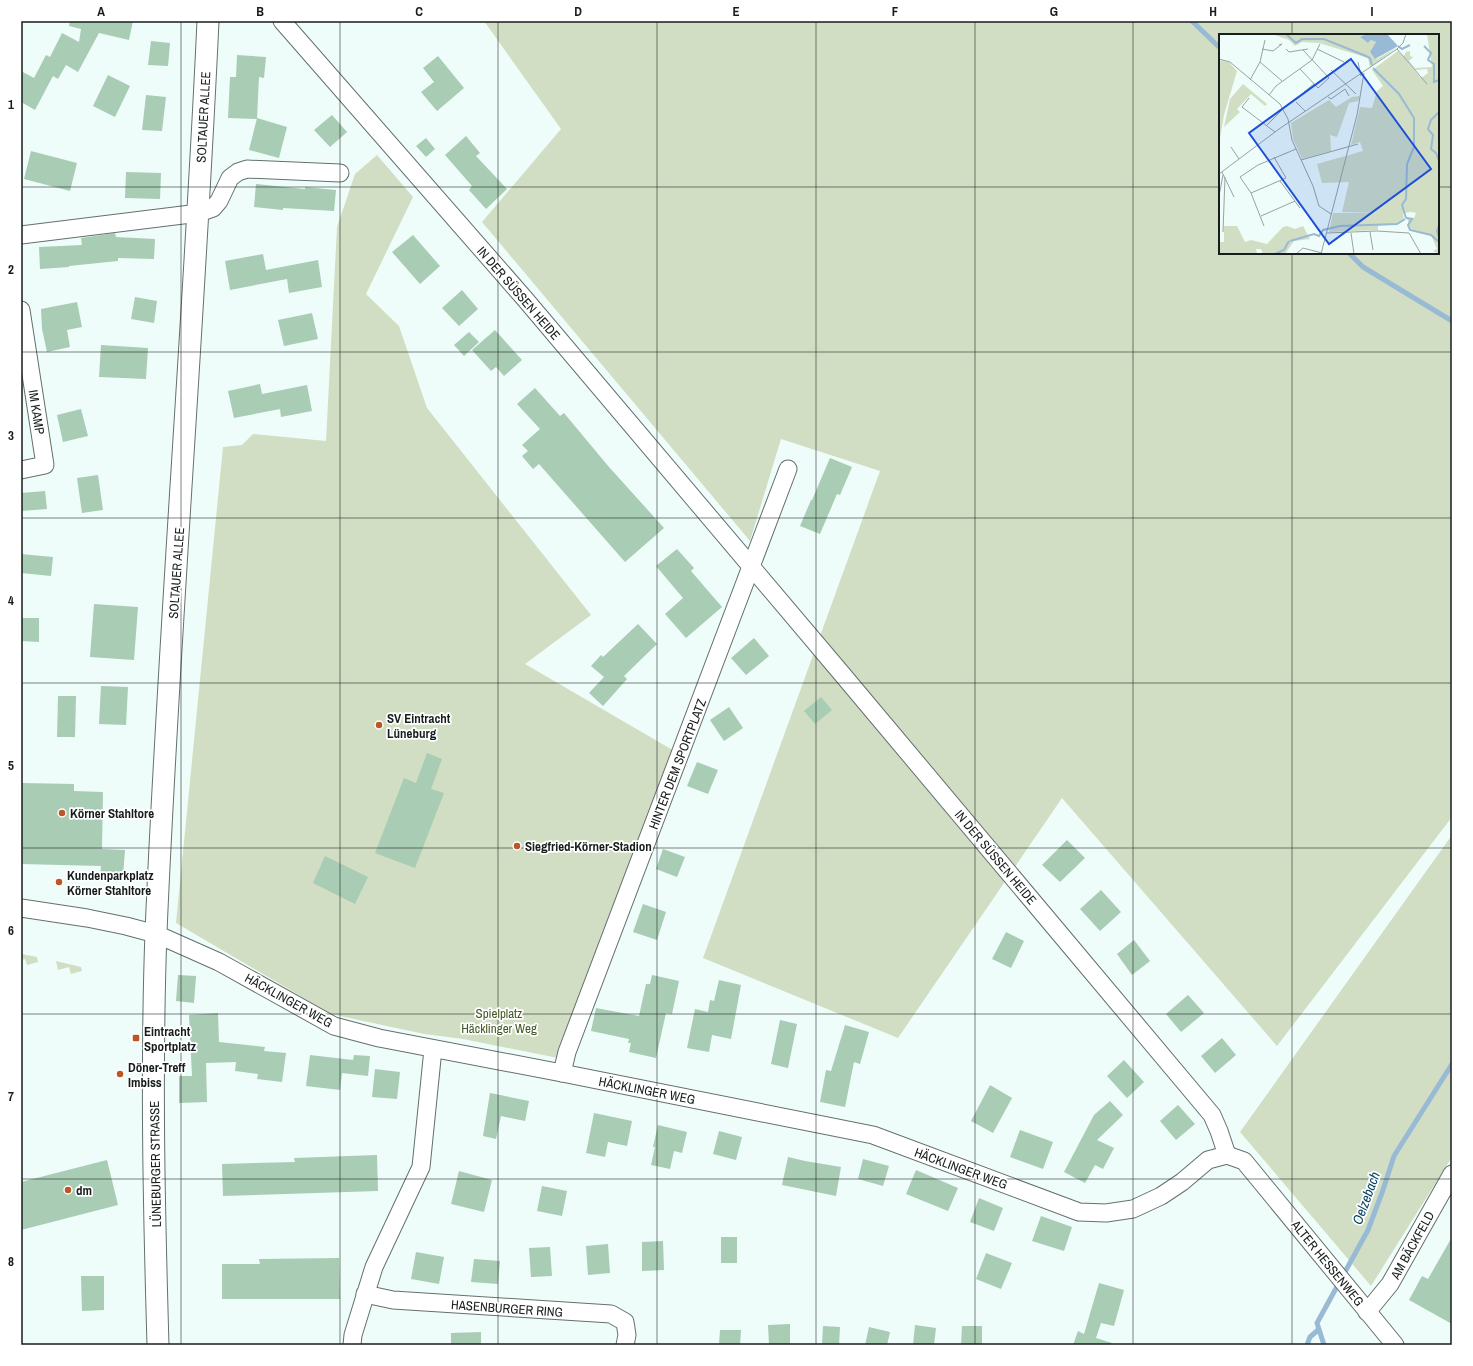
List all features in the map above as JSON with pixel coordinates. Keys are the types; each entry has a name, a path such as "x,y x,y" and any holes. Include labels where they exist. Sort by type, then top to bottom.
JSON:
{"street":[{"name":"SOLTAUER ALLEE","path":"156,934 166,733 199,213 208,21"},
{"name":"IN DER SÜSSEN HEIDE","path":"282,21 525,299 1212,1115 1227,1155"},
{"path":"21,235 199,213 213,208 219,201 230,178 238,172 247,169 340,173"},
{"name":"IM KAMP","path":"21,310 45,465 21,470"},
{"path":"752,567 788,469"},
{"name":"HINTER DEM SPORTPLATZ","path":"562,1073 567,1052 752,567"},
{"name":"HÄCKLINGER WEG","path":"21,908 126,926 156,934 219,962 334,1026 379,1038 432,1049 562,1073 872,1135 1080,1212 1106,1213 1133,1209 1161,1196 1182,1182 1208,1160 1227,1155"},
{"name":"LÜNEBURGER STRASSE","path":"156,934 153,1074 158,1345"},
{"path":"352,1345 365,1294 374,1267 421,1167 432,1049"},
{"name":"ALTER HESSENWEG","path":"1227,1155 1244,1161 1395,1345"},
{"name":"AM BÄCKFELD","path":"1367,1312 1390,1284 1452,1174"},
{"name":"HASENBURGER RING","path":"365,1294 393,1300 611,1314 625,1322 627,1335 625,1345"}],"green space":[{"path":"484,21 1452,21 1452,817 1277,1046 1062,798 898,1038 703,958 880,471 781,439 750,541 482,222 561,129"},
{"name":"SV Eintracht Lüneburg","path":"377,155 413,197 366,294 399,326 427,408 591,615 525,664 676,752 558,1058 463,1039 424,1034 331,1014 176,923 223,447 242,445 253,434 326,441 337,227 355,174"},
{"path":"1452,835 1452,1157 1371,1286 1240,1132"},
{"path":"21,954 37,957 38,962 27,965 25,959 21,960"},
{"path":"56,961 81,967 82,971 71,974 69,967 58,970"}],"building":[{"path":"70,21 133,21 129,40 99,33 78,72 66,65 58,79 53,76 35,110 21,102 21,71 34,78 46,55 50,57 62,33 79,42 81,29 69,26"},
{"path":"151,41 170,43 168,66 148,65"},
{"path":"237,55 266,57 264,78 259,77 257,119 228,118 230,77 236,77"},
{"path":"438,56 464,88 437,111 421,92 434,82 423,68"},
{"path":"108,75 130,86 115,117 93,106"},
{"path":"146,95 166,97 162,131 142,130"},
{"path":"332,115 347,132 330,147 314,130"},
{"path":"257,118 287,127 279,158 249,150"},
{"path":"466,136 480,153 476,156 507,189 486,209 469,190 472,186 445,155"},
{"path":"426,138 435,149 426,157 416,146"},
{"path":"31,151 77,163 70,191 24,179"},
{"path":"126,172 161,173 160,199 125,198"},
{"path":"256,184 305,189 305,187 336,190 334,211 283,208 283,210 254,207"},
{"path":"115,233 116,237 155,239 154,259 118,258 118,261 40,269 39,247 82,245 81,238"},
{"path":"413,235 440,266 420,284 392,252"},
{"path":"263,254 266,270 318,260 322,287 289,293 287,279 230,290 225,261"},
{"path":"462,290 478,309 459,326 442,308"},
{"path":"135,297 157,301 154,323 131,319"},
{"path":"77,302 82,327 67,330 70,347 47,352 42,329 41,309"},
{"path":"312,313 318,339 284,346 278,320"},
{"path":"495,330 522,360 504,376 496,367 491,371 472,350"},
{"path":"469,332 479,342 464,356 454,345"},
{"path":"101,345 148,348 146,379 99,377"},
{"path":"260,384 262,394 307,385 312,411 281,417 280,409 234,418 228,391"},
{"path":"535,388 560,416 564,413 609,467 664,528 625,562 539,464 533,469 522,456 528,451 522,445 540,429 517,404"},
{"path":"81,409 88,436 63,442 57,415"},
{"path":"830,458 852,467 840,495 837,494 820,534 800,526"},
{"path":"98,475 103,510 82,513 77,478"},
{"path":"45,491 47,509 21,511 21,493"},
{"path":"677,549 694,568 691,571 722,607 686,638 665,614 683,598 656,566"},
{"path":"21,554 53,557 51,576 21,573"},
{"path":"94,604 138,607 134,660 90,657"},
{"path":"21,618 39,618 39,642 21,641"},
{"path":"638,624 657,644 624,676 627,679 603,706 589,693 604,677 591,666 601,655 603,657"},
{"path":"754,638 769,656 746,675 731,658"},
{"path":"101,686 128,687 126,725 99,724"},
{"path":"58,696 76,696 75,737 57,737"},
{"path":"821,697 832,710 815,724 804,711"},
{"path":"729,707 743,728 724,741 710,720"},
{"path":"427,753 442,759 431,789 444,793 415,868 375,853 404,778 416,783"},
{"path":"697,762 718,770 708,794 687,786"},
{"name":"Körner Stahltore","path":"21,783 74,784 74,791 103,792 102,849 125,850 123,876 100,876 101,866 21,864"},
{"path":"1067,840 1085,858 1060,882 1042,865"},
{"path":"663,849 685,857 677,877 656,869"},
{"path":"325,856 368,877 355,904 313,883"},
{"path":"1101,890 1121,912 1100,931 1080,909"},
{"path":"643,904 666,912 657,940 633,932"},
{"path":"1006,932 1024,941 1011,968 992,959"},
{"path":"1134,940 1150,961 1132,975 1117,954"},
{"path":"178,975 196,976 194,1003 176,1001"},
{"path":"652,975 679,981 672,1014 666,1013 656,1058 629,1052 631,1043 628,1043 629,1039 591,1031 596,1008 639,1016 646,984 650,984"},
{"path":"719,980 741,985 731,1039 712,1035 709,1052 687,1048 695,1009 708,1012 710,1000 714,1001"},
{"path":"1188,995 1204,1013 1181,1032 1166,1014"},
{"path":"218,1013 219,1042 265,1047 264,1051 286,1053 282,1082 257,1079 258,1074 235,1071 236,1062 206,1063 207,1102 179,1103 179,1076 192,1076 189,1015"},
{"path":"780,1020 797,1024 788,1068 771,1064"},
{"path":"845,1025 869,1032 860,1064 854,1062 845,1107 820,1102 826,1070 831,1071"},
{"path":"1222,1038 1236,1055 1215,1073 1201,1056"},
{"path":"310,1055 353,1060 354,1055 370,1056 368,1076 342,1073 340,1090 306,1086"},
{"path":"1124,1060 1144,1082 1127,1098 1107,1076"},
{"path":"375,1069 400,1072 397,1099 372,1097"},
{"path":"990,1085 1012,1098 993,1133 971,1121"},
{"path":"490,1093 529,1101 525,1121 501,1116 496,1139 483,1136"},
{"path":"1110,1101 1123,1115 1097,1140 1114,1148 1103,1169 1095,1165 1085,1183 1064,1172 1094,1115"},
{"path":"1178,1105 1195,1124 1176,1140 1160,1121"},
{"path":"594,1113 632,1121 627,1146 608,1142 605,1157 586,1153"},
{"path":"658,1125 687,1132 682,1153 674,1151 670,1169 651,1165"},
{"path":"1020,1130 1053,1142 1043,1169 1010,1157"},
{"path":"719,1131 742,1137 736,1160 713,1154"},
{"path":"377,1155 378,1191 223,1196 222,1164 295,1162 294,1158"},
{"path":"788,1157 841,1167 836,1196 782,1185"},
{"path":"863,1159 889,1166 883,1186 858,1179"},
{"name":"dm","path":"107,1160 118,1205 21,1230 21,1182"},
{"path":"916,1170 958,1188 948,1211 906,1194"},
{"path":"459,1171 492,1180 484,1212 451,1204"},
{"path":"542,1186 567,1191 562,1216 537,1211"},
{"path":"979,1198 1003,1208 994,1231 970,1222"},
{"path":"1041,1216 1072,1227 1064,1251 1032,1241"},
{"path":"721,1237 737,1237 737,1263 721,1263"},
{"path":"1452,1237 1452,1324 1409,1300 1422,1276 1428,1279"},
{"path":"663,1241 664,1270 642,1271 642,1242"},
{"path":"608,1244 610,1273 588,1275 586,1246"},
{"path":"550,1247 552,1276 531,1277 529,1248"},
{"path":"416,1252 444,1257 439,1284 411,1279"},
{"path":"986,1253 1012,1263 1001,1289 976,1279"},
{"path":"339,1258 340,1299 222,1299 222,1264 260,1264 259,1259"},
{"path":"474,1259 500,1261 498,1284 471,1282"},
{"path":"81,1276 104,1276 104,1310 82,1311"},
{"path":"1099,1283 1124,1290 1114,1326 1101,1323 1096,1338 1112,1343 1111,1345 1073,1345 1078,1331 1084,1334"},
{"path":"790,1324 790,1345 769,1345 768,1325"},
{"path":"915,1325 936,1328 934,1345 913,1345"},
{"path":"823,1326 840,1327 839,1345 822,1345"},
{"path":"962,1326 982,1326 982,1345 961,1345"},
{"path":"869,1327 890,1332 887,1345 865,1345"},
{"path":"720,1330 741,1330 740,1345 719,1345"},
{"path":"481,1332 481,1345 451,1345 451,1333"}],"waterway":[{"path":"1192,21 1219,47"},
{"path":"1350,254 1363,267 1452,321"},
{"name":"Oelzebach","path":"1324,1345 1317,1323 1368,1230 1394,1156 1452,1064"},
{"path":"1307,1345 1310,1337 1318,1330"}],"place":[{"name":"SV Eintracht Lüneburg","path":"379,725"},
{"name":"Körner Stahltore","path":"62,813"},
{"name":"Siegfried-Körner-Stadion","path":"517,846"},
{"name":"Kundenparkplatz Körner Stahltore","path":"59,882"},
{"name":"Eintracht Sportplatz","path":"136,1038"},
{"name":"Döner-Treff Imbiss","path":"120,1074"},
{"name":"dm","path":"68,1190"}],"park label":[{"name":"Spielplatz Häcklinger Weg","path":"499,1020"}]}
